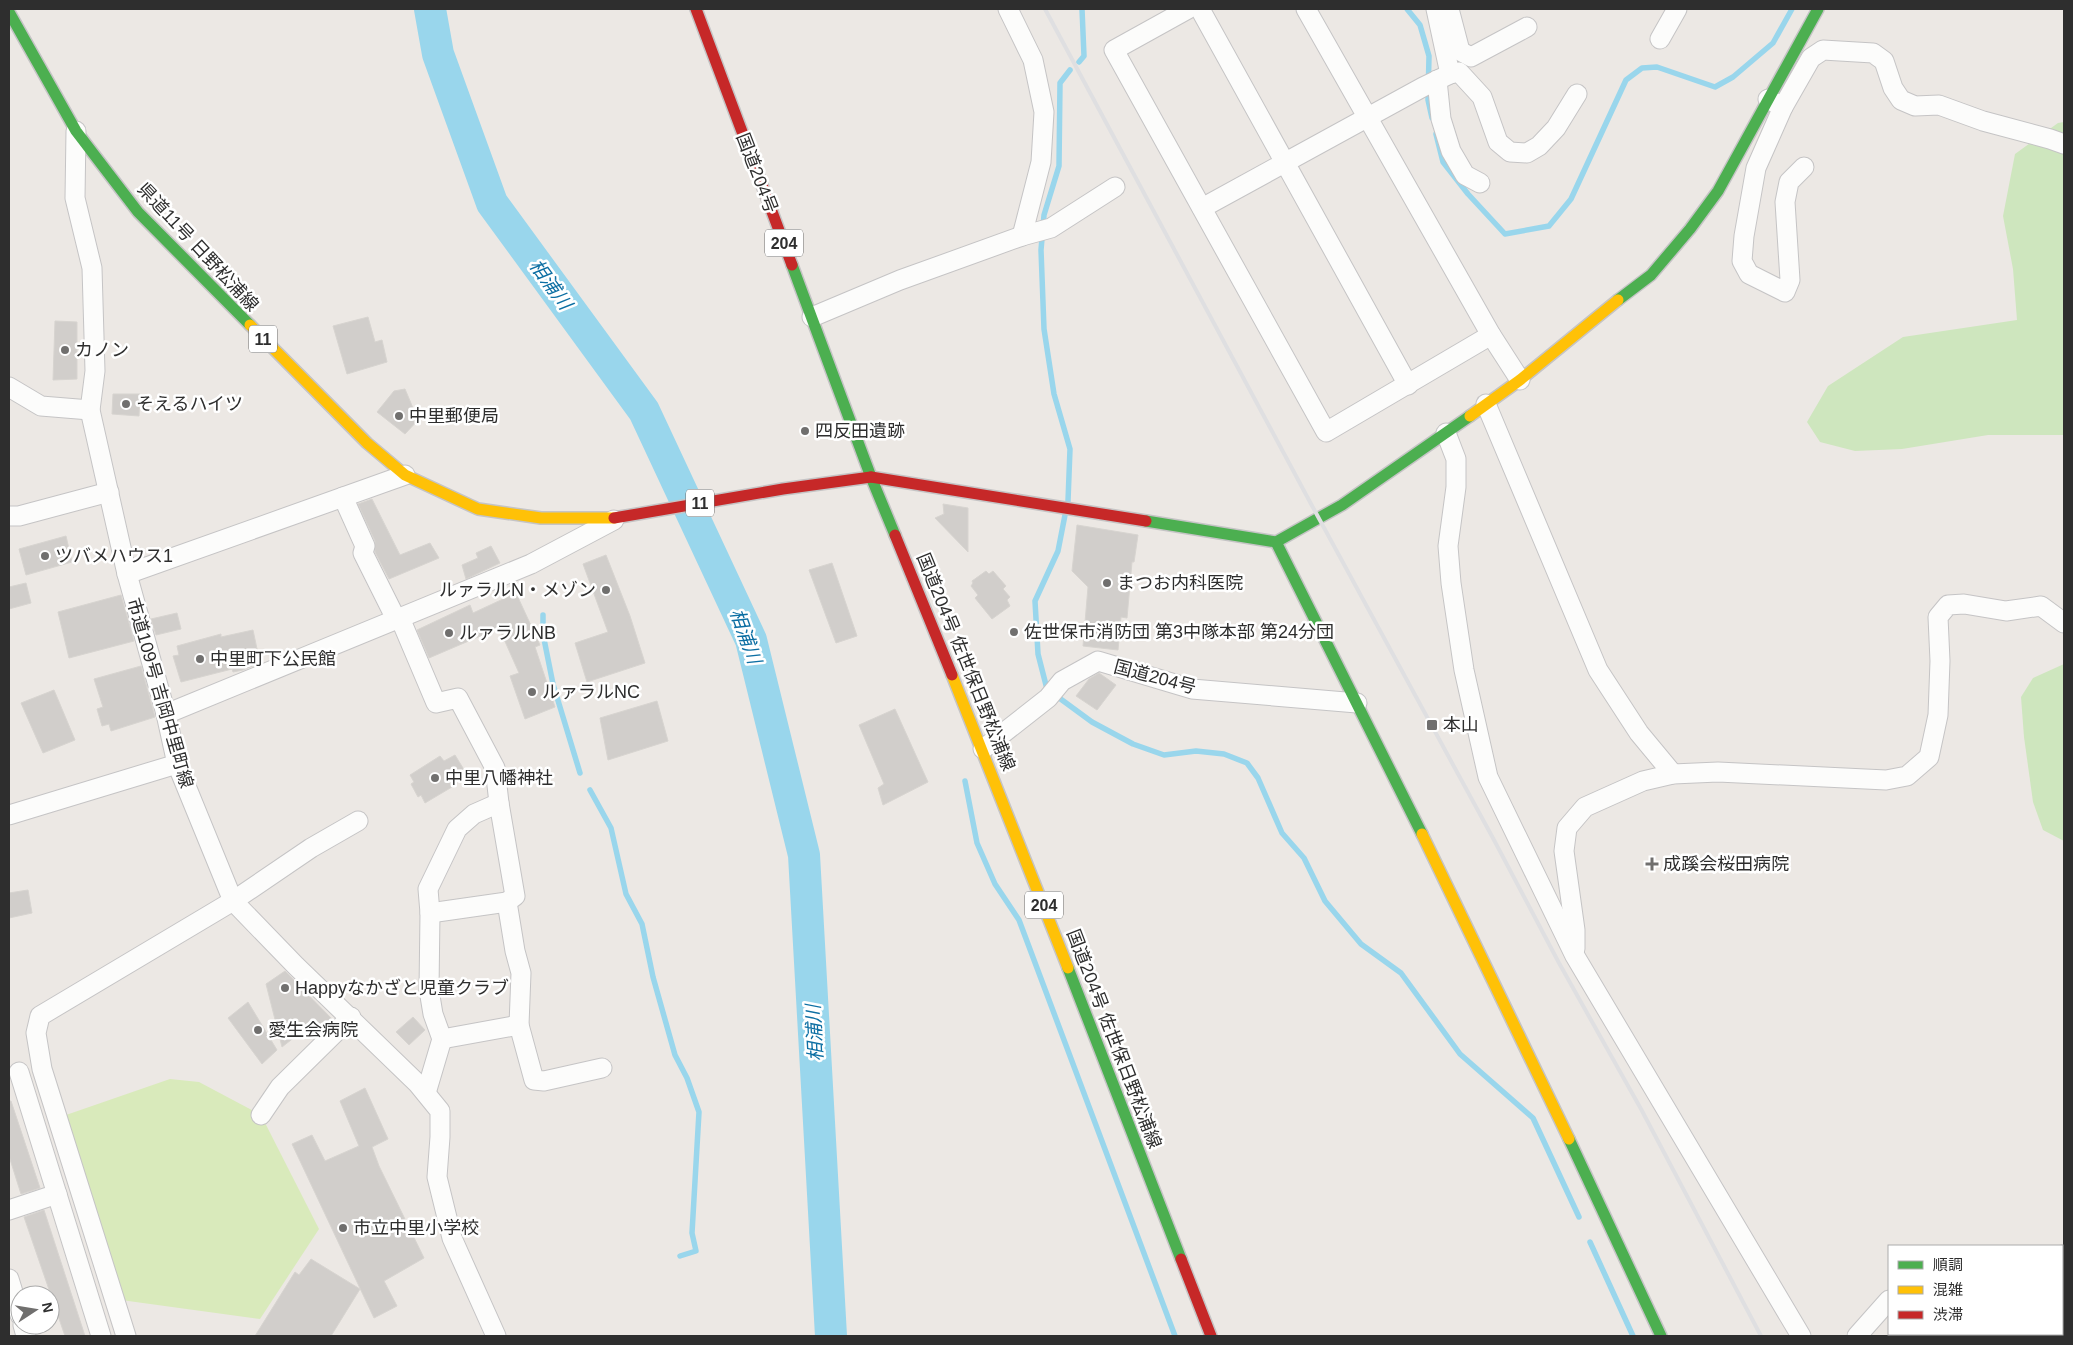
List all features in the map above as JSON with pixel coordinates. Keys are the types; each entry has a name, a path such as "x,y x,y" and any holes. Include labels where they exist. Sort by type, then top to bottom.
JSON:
{"main road":[{"name":"国道204号","path":"696,9 871,477"},
{"path":"1661,1336 1608,1220 1357,703 1276,542 1342,505 1446,433 1520,380 1613,303 1651,275 1690,229 1718,191 1776,103 1815,10"},
{"name":"県道11号 日野松浦線","path":"9,12 76,131 138,212 360,437 405,475 478,509 541,518 617,518 783,489 871,477 1276,542"},
{"name":"国道204号 佐世保日野松浦線","path":"871,477 983,749 1210,1336"}],"street":[{"path":"1008,9 1033,60 1044,112 1041,162 1022,236"},
{"path":"1188,9 1114,50 1326,432 1491,335"},
{"path":"1200,9 1408,385"},
{"path":"1306,9 1491,335 1520,380"},
{"path":"1436,9 1436,81 1441,119 1451,151 1465,175 1480,183"},
{"path":"1449,9 1460,51 1471,57 1527,27"},
{"path":"1660,39 1678,9"},
{"path":"1804,166 1789,182 1785,202 1790,280 1785,292 1749,274 1742,261 1744,236 1756,168 1776,103 1810,58 1823,50 1873,53 1884,61 1893,88 1901,100 1914,106 1939,104 1982,121 2064,144"},
{"path":"1202,208 1367,117 1436,81 1459,72 1482,97 1498,142 1510,152 1527,153 1539,146 1556,128 1577,94"},
{"name":"市道109号 吉岡中里町線","path":"76,131 75,198 92,268 95,370 90,410 127,574 166,714 177,764 233,901 296,966 351,1017 440,1110 437,1177 454,1246 496,1336"},
{"path":"812,316 900,280 1022,236 1052,228 1115,187"},
{"path":"9,387 41,406 90,410"},
{"path":"1486,404 1598,670 1639,732 1673,774"},
{"path":"1446,433 1456,459 1456,487 1448,546 1451,583 1464,670 1488,777 1575,956 1801,1336"},
{"path":"127,574 405,475"},
{"path":"9,516 19,516 109,492"},
{"path":"343,497 365,546 363,553 398,618 436,703 458,698 495,768 515,896 507,902 430,913"},
{"path":"166,714 531,564 617,518"},
{"path":"1575,956 1575,930 1564,851 1567,828 1585,807 1643,781 1673,774 1718,772 1886,780 1907,776 1928,757 1938,715 1940,661 1938,617 1948,606 1964,604 2006,611 2041,606 2064,623"},
{"name":"国道204号","path":"983,749 1048,698 1062,681 1098,661 1192,689 1357,703"},
{"path":"9,815 177,764"},
{"path":"426,1094 442,1039 433,1014 429,990 430,913 428,890 457,829 474,814 499,803"},
{"path":"126,1336 42,1069 36,1033 40,1016 233,901 311,848 358,821"},
{"path":"507,902 515,951 521,972 518,1025 534,1080 544,1081 602,1068"},
{"path":"261,1115 280,1087 351,1017"},
{"path":"442,1039 518,1025"},
{"path":"42,1069 14,1073 57,1194 102,1336"},
{"path":"9,1210 57,1194"},
{"path":"1857,1336 1888,1301"}],"green space":[{"path":"2064,122 2064,435 1988,435 1902,449 1855,451 1820,442 1807,422 1828,386 1903,337 2017,320 2013,269 2003,216 2015,154 2058,123"},
{"path":"2064,664 2064,841 2043,830 2033,802 2024,737 2021,697 2033,678"},
{"path":"170,1079 199,1082 261,1115 319,1229 260,1319 121,1300 66,1115"}],"building":[{"path":"368,317 375,342 382,340 387,362 347,374 333,326"},
{"name":"カノン","path":"55,321 77,322 77,379 53,380"},
{"name":"中里郵便局","path":"405,389 418,420 405,434 377,412 394,391"},
{"name":"そえるハイツ","path":"113,394 140,394 139,416 112,414"},
{"path":"372,499 400,555 430,543 439,558 389,579 375,552 375,541 358,504"},
{"path":"943,504 968,508 968,552 935,518 944,514"},
{"name":"まつお内科医院","path":"1077,525 1138,535 1134,562 1132,562 1127,618 1121,617 1118,650 1083,646 1088,587 1072,571"},
{"name":"ツバメハウス1","path":"66,536 72,562 26,575 19,549"},
{"path":"491,546 500,563 466,579 462,565 478,558 476,553"},
{"path":"606,555 630,616 645,663 587,682 575,643 608,632 583,564"},
{"path":"832,563 857,636 836,643 809,570"},
{"path":"986,571 989,574 993,571 1006,586 1003,589 1010,597 1007,600 1010,606 992,619 975,598 978,595 971,586 972,581"},
{"path":"26,583 31,603 9,609 9,587"},
{"path":"516,593 540,645 535,647 555,707 525,719 510,676 519,673 499,628 429,658 417,630 470,605 473,613"},
{"path":"121,595 134,641 69,658 58,612"},
{"path":"177,613 181,629 156,635 151,619"},
{"name":"中里町下公民館","path":"253,630 260,663 243,670 233,672 232,669 181,682 173,656 179,655 177,646 221,634 221,637"},
{"path":"141,666 155,717 111,731 109,724 102,726 97,709 103,707 94,679"},
{"path":"1099,673 1116,685 1097,710 1076,696 1089,679"},
{"path":"54,690 75,740 43,753 21,703"},
{"path":"657,701 668,741 608,760 600,718"},
{"path":"895,709 928,782 883,805 878,788 884,784 859,725"},
{"name":"中里八幡神社","path":"455,755 466,773 455,780 457,784 425,803 421,795 418,797 411,784 414,782 410,775 440,756 444,761"},
{"path":"28,890 32,913 9,918 9,893"},
{"path":"285,971 332,1019 312,1038 305,1029 282,1047 266,984"},
{"name":"愛生会病院","path":"248,1002 277,1050 262,1064 228,1018"},
{"path":"413,1017 425,1030 409,1045 396,1032"},
{"path":"365,1088 388,1139 372,1147 379,1166 424,1258 384,1281 397,1306 374,1318 292,1144 312,1135 325,1161 359,1146 340,1101"},
{"path":"9,1101 11,1101 40,1188 21,1194 9,1156"},
{"path":"44,1210 85,1336 65,1336 60,1321 60,1285 47,1285 24,1217"},
{"path":"311,1259 360,1289 331,1336 255,1336 295,1272 299,1275"}],"waterway":[{"name":"相浦川","path":"430,9 438,54 492,203 644,411 751,640 804,855 831,1336"},
{"path":"1079,62 1084,56 1082,9"},
{"path":"1407,9 1420,25 1429,56 1428,100 1432,118"},
{"path":"1436,134 1443,162 1468,194 1505,234 1549,226 1571,199 1626,80 1642,68 1657,67 1715,87 1733,77 1773,43 1792,9"},
{"path":"1068,501 1070,449 1054,394 1044,329 1041,250 1044,215 1059,166 1060,83 1070,70"},
{"path":"1065,515 1058,551 1035,601 1038,654 1047,689 1092,722 1133,744 1164,755 1196,751 1224,754 1247,763 1258,778 1282,833 1304,858 1325,901 1361,944 1401,973 1460,1054 1533,1118 1579,1217"},
{"path":"543,615 543,634 553,684 580,773"},
{"path":"965,781 977,843 995,884 1019,920 1175,1336"},
{"path":"590,790 611,828 626,894 642,924 653,977 675,1055 687,1078 699,1112 692,1233 696,1251 680,1256"},
{"path":"1590,1242 1633,1336"}],"railway":[{"path":"1045,9 1559,963 1641,1109 1761,1336"}],"traffic: fast":[{"path":"1618,300 1651,275 1690,229 1718,191 1818,9"},
{"path":"9,12 76,131 138,212 250,325"},
{"path":"792,265 871,477 895,535"},
{"path":"1146,521 1276,542 1342,505 1470,416"},
{"path":"1276,542 1422,834"},
{"path":"1068,968 1181,1259"},
{"path":"1569,1139 1661,1336"}],"traffic: slow":[{"path":"1470,416 1520,380 1618,300"},
{"path":"250,325 367,443 405,475 478,509 541,518 614,518"},
{"path":"952,675 1068,968"},
{"path":"1422,834 1569,1139"}],"traffic: jam":[{"path":"696,9 792,265"},
{"path":"871,477 1146,521"},
{"path":"614,518 783,489 871,477"},
{"path":"895,535 952,675"},
{"path":"1181,1259 1211,1336"}],"place":[{"name":"カノン","path":"65,350"},
{"name":"そえるハイツ","path":"126,404"},
{"name":"中里郵便局","path":"399,416"},
{"name":"四反田遺跡","path":"805,431"},
{"name":"ツバメハウス1","path":"45,556"},
{"name":"まつお内科医院","path":"1107,583"},
{"name":"ルァラルN・メゾン","path":"606,590"},
{"name":"佐世保市消防団 第3中隊本部 第24分団","path":"1014,632"},
{"name":"ルァラルNB","path":"449,633"},
{"name":"中里町下公民館","path":"200,659"},
{"name":"ルァラルNC","path":"532,692"},
{"name":"本山","path":"1432,725"},
{"name":"中里八幡神社","path":"435,778"},
{"name":"成蹊会桜田病院","path":"1652,864"},
{"name":"Happyなかざと児童クラブ","path":"285,988"},
{"name":"愛生会病院","path":"258,1030"},
{"name":"市立中里小学校","path":"343,1228"}]}
